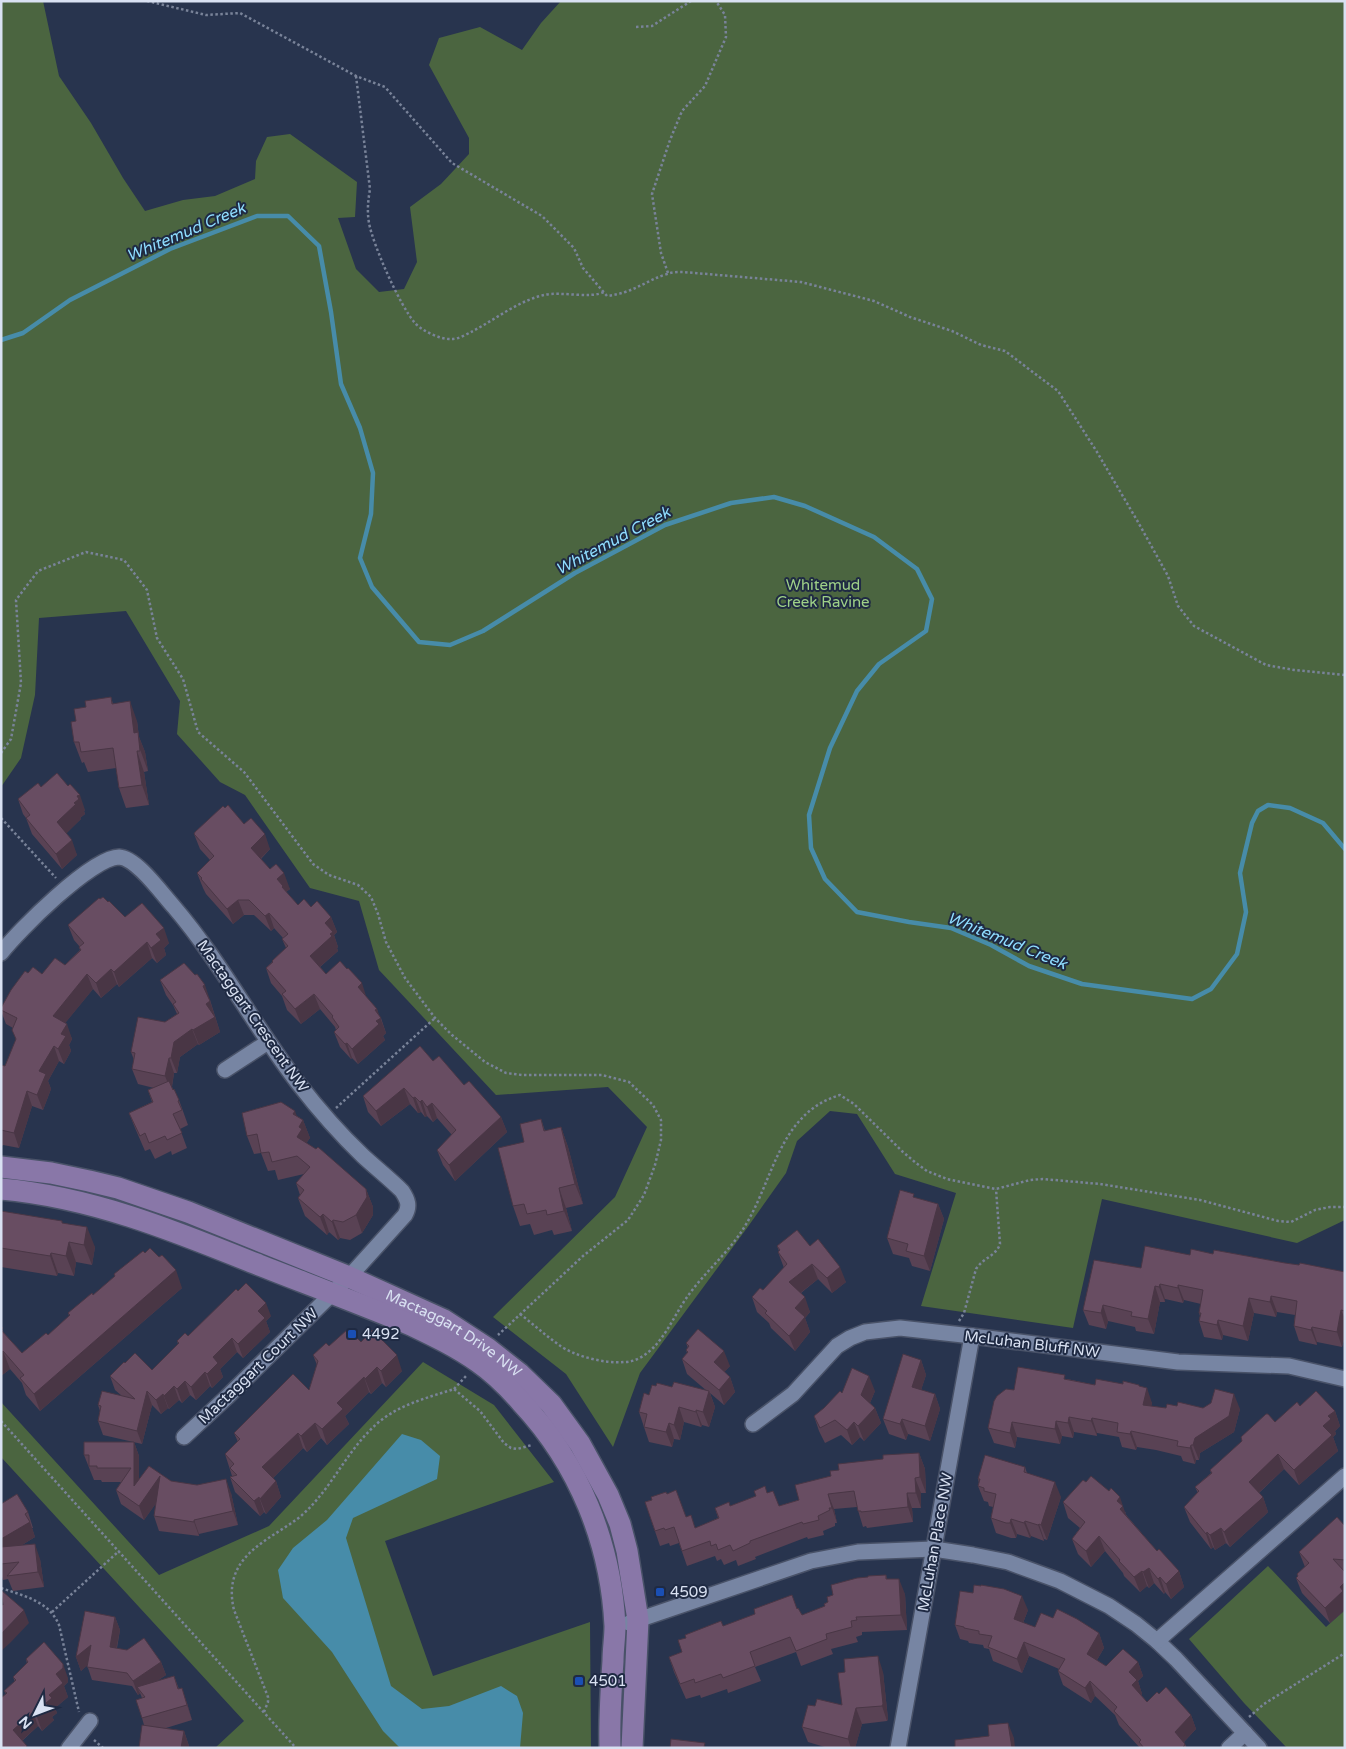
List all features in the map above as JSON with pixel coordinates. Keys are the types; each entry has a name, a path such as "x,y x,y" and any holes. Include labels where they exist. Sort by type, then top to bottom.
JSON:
{"street":[{"name":"Mactaggart Crescent NW","path":"1,954 22,930 66,889 100,863 120,857 132,862 178,912 198,938 298,1083 326,1117 363,1156 402,1191 408,1205 404,1215 332,1294"},
{"path":"225,1070 268,1042"},
{"name":"Mactaggart Drive NW","path":"1,1166 51,1173 126,1190 188,1212 349,1277 422,1309 464,1332 510,1365 551,1404 580,1444 608,1495 620,1524 627,1551 638,1620 632,1748"},
{"name":"Mactaggart Drive NW","path":"1,1188 57,1196 127,1214 167,1228 411,1325 478,1361 494,1375 531,1412 562,1455 588,1504 604,1554 610,1578 615,1627 609,1729 610,1748"},
{"name":"Mactaggart Court NW","path":"184,1437 332,1294"},
{"name":"McLuhan Bluff NW","path":"753,1424 793,1394 837,1346 865,1332 900,1328 1178,1362 1289,1366 1345,1379"},
{"name":"McLuhan Place NW","path":"898,1748 972,1336"},
{"path":"1158,1641 1345,1476"},
{"path":"615,1627 811,1561 858,1552 934,1549 1008,1562 1060,1581 1109,1606 1158,1641 1259,1748"},
{"path":"69,1748 87,1726"},
{"path":"1229,1748 1242,1729"}],"path":[{"path":"146,1 206,14 240,14 356,76 385,87 452,163 542,216 574,248 583,268 607,296 635,289 668,273 683,272 801,282 874,301 952,331 981,345 1005,351 1058,391 1138,522 1168,576 1178,606 1194,626 1220,642 1266,665 1345,675"},
{"path":"636,27 652,26 691,1"},
{"path":"668,273 661,254 652,194 682,111 705,86 726,37 725,15 716,1"},
{"path":"356,76 370,189 368,201 369,225 374,242 400,298 414,322 423,330 452,339 468,334 511,309 545,294 574,293 595,296 604,292"},
{"path":"1,753 11,739 21,683 16,600 38,571 86,552 124,560 147,590 157,638 183,679 198,732 244,772 313,864 329,874 358,885 371,897 386,942 401,971 435,1018 452,1035 485,1062 506,1073 522,1075 602,1075 630,1082 653,1105 661,1120 661,1140 655,1165 644,1195 628,1220 583,1256 520,1314 559,1345 579,1355 624,1362 644,1356 656,1345 690,1293 735,1241 746,1224 789,1134 806,1114 831,1098 840,1096 854,1104 903,1152 926,1171 947,1179 996,1189 1030,1180 1043,1179 1100,1184 1200,1200 1278,1221 1290,1222 1315,1210 1345,1207"},
{"path":"1,818 66,889"},
{"path":"326,1117 435,1018"},
{"path":"951,1334 964,1313 976,1269 980,1263 994,1255 1000,1244 996,1189"},
{"path":"264,1712 268,1697 234,1610 231,1597 233,1579 241,1563 252,1550 300,1517 310,1507 320,1496 358,1441 368,1431 399,1408 454,1389 480,1411 504,1444 517,1449 532,1445"},
{"path":"1,1421 296,1748"},
{"path":"52,1612 119,1551"},
{"path":"1,1588 34,1600 52,1612 59,1625 87,1726"},
{"path":"1242,1729 1264,1704 1345,1653"}],"green space":[{"name":"Whitemud Creek Ravine","path":"1,1 43,1 59,76 91,123 145,211 183,200 215,196 255,179 256,161 267,137 290,134 357,182 355,217 338,218 356,269 379,292 404,289 417,262 410,207 441,184 469,154 469,138 429,65 439,38 480,27 522,50 541,23 561,1 1345,1 1345,1220 1297,1243 1102,1199 1073,1328 921,1306 956,1193 895,1174 857,1114 830,1111 797,1141 786,1173 640,1373 613,1447 566,1374 493,1317 615,1197 647,1127 608,1087 496,1095 379,970 359,901 310,888 245,795 220,782 177,734 180,701 126,611 39,618 35,695 21,758 1,787"},
{"path":"423,1362 494,1405 554,1482 385,1541 433,1676 590,1622 591,1748 215,1748 244,1721 1,1457 1,1402 159,1575 269,1526"},
{"path":"1268,1566 1326,1627 1345,1610 1345,1748 1287,1748 1244,1703 1189,1639"}],"water":[{"path":"402,1434 421,1440 440,1456 437,1479 353,1518 346,1538 391,1686 422,1709 449,1706 501,1686 517,1696 523,1713 520,1748 400,1748 383,1731 332,1652 283,1598 278,1570 293,1548 327,1520"}],"building":[{"path":"111,697 112,704 130,701 134,733 138,732 140,751 137,751 142,785 119,788 113,748 81,752 79,742 74,742 71,722 76,721 74,709 86,707 85,701"},
{"path":"57,773 68,786 70,784 80,795 77,796 79,799 74,803 76,804 57,822 72,840 56,854 26,818 30,815 18,799 38,783 41,787"},
{"path":"228,805 244,824 251,818 265,834 251,848 270,869 276,864 284,873 277,879 298,905 304,899 311,907 317,901 331,917 325,923 333,932 330,934 332,936 310,956 326,974 340,961 362,983 358,987 377,1009 375,1010 381,1018 376,1021 379,1024 352,1049 334,1032 339,1027 333,1016 314,994 295,1009 282,994 286,991 266,968 288,946 282,939 288,934 269,913 265,916 249,900 238,900 227,909 197,873 214,856 194,834 223,806 225,808"},
{"path":"103,897 125,917 142,903 164,928 156,934 161,940 151,948 147,942 114,972 111,969 96,983 87,974 53,1016 67,1024 61,1034 66,1036 58,1049 54,1046 39,1071 46,1074 37,1095 27,1091 14,1133 1,1130 1,1065 5,1066 16,1039 12,1030 17,1018 1,1010 1,1008 25,971 28,973 33,967 42,974 55,958 65,965 81,950 79,947 84,943 68,925 99,898"},
{"path":"184,963 195,975 197,974 205,985 203,986 210,1001 206,1004 215,1017 192,1029 174,1042 165,1076 132,1069 135,1053 131,1052 138,1017 165,1022 179,1013 173,1004 176,1002 160,980"},
{"path":"420,1046 433,1061 439,1056 464,1085 469,1081 501,1117 449,1165 437,1150 456,1130 432,1103 427,1107 422,1100 420,1102 415,1097 413,1098 404,1088 376,1111 363,1096"},
{"path":"169,1081 182,1110 173,1114 182,1133 167,1140 165,1136 149,1143 145,1133 140,1136 129,1113 153,1102 148,1090"},
{"path":"281,1102 295,1111 293,1114 303,1120 299,1127 302,1129 297,1137 316,1149 318,1147 366,1189 367,1197 356,1215 343,1222 333,1220 332,1222 323,1214 320,1217 298,1198 304,1190 296,1183 310,1167 297,1156 272,1162 269,1152 261,1153 257,1134 247,1136 242,1113"},
{"path":"541,1119 544,1131 561,1127 575,1184 559,1188 564,1211 547,1215 546,1210 527,1214 524,1204 513,1206 498,1148 524,1142 520,1124"},
{"path":"900,1190 914,1194 913,1197 938,1204 924,1256 906,1251 908,1244 887,1238"},
{"path":"1,1211 87,1227 84,1245 69,1242 66,1256 51,1253 50,1256 1,1248"},
{"path":"797,1230 810,1246 818,1239 840,1267 827,1278 812,1264 789,1282 805,1297 795,1308 805,1317 789,1336 765,1313 767,1311 752,1297 760,1288 763,1290 787,1264 778,1252 780,1250 777,1246"},
{"path":"1145,1246 1190,1255 1191,1249 1213,1254 1214,1250 1345,1272 1345,1311 1341,1310 1337,1332 1312,1327 1311,1330 1294,1326 1297,1301 1271,1296 1270,1302 1249,1298 1243,1326 1218,1320 1217,1325 1199,1321 1203,1290 1178,1285 1178,1288 1160,1284 1159,1287 1155,1286 1148,1319 1131,1316 1132,1312 1103,1305 1101,1313 1083,1310 1094,1260 1141,1268"},
{"path":"150,1248 159,1257 162,1255 176,1270 34,1394 20,1378 24,1375 3,1351 1,1353 1,1330 22,1353 46,1333 48,1335 70,1315 68,1313 92,1293 93,1295 115,1276 114,1274 143,1251 145,1253"},
{"path":"246,1283 266,1303 258,1311 265,1318 238,1344 232,1338 213,1357 218,1363 207,1374 205,1372 191,1387 185,1381 177,1389 174,1386 164,1396 163,1394 156,1400 147,1391 137,1431 98,1421 101,1406 98,1405 102,1391 135,1399 110,1376 124,1362 135,1353 152,1370 179,1343 177,1341 185,1333 188,1336 236,1289 238,1291"},
{"path":"348,1329 361,1342 372,1330 397,1355 381,1371 377,1367 365,1379 364,1377 337,1403 343,1409 322,1429 315,1423 301,1436 298,1433 262,1467 276,1481 260,1499 259,1497 254,1501 230,1477 237,1475 230,1468 234,1464 225,1454 240,1439 234,1433 293,1374 309,1390 318,1361 313,1355 326,1343 329,1346"},
{"path":"698,1329 724,1351 714,1362 730,1377 719,1390 682,1359 688,1352 686,1350 689,1346 686,1343"},
{"path":"903,1354 921,1360 912,1387 935,1394 925,1426 902,1419 900,1424 883,1419"},
{"path":"1018,1367 1065,1375 1064,1379 1095,1385 1096,1379 1123,1384 1123,1381 1139,1385 1147,1388 1143,1405 1166,1408 1167,1404 1177,1406 1178,1402 1203,1408 1211,1403 1215,1389 1234,1394 1229,1416 1195,1438 1190,1448 1177,1446 1178,1441 1131,1431 1130,1434 1117,1432 1118,1423 1092,1418 1091,1421 1069,1417 1068,1423 1056,1421 1055,1429 1012,1422 1010,1433 988,1428 994,1401 997,1396 1006,1389 1014,1390"},
{"path":"852,1368 869,1376 861,1395 875,1408 858,1426 854,1422 847,1430 835,1420 820,1428 814,1416 840,1391 842,1393"},
{"path":"674,1382 709,1391 703,1412 679,1407 674,1425 669,1423 666,1432 644,1427 647,1414 639,1412 644,1393 649,1395 652,1385 656,1386 657,1383 672,1387"},
{"path":"1316,1391 1335,1411 1328,1416 1331,1419 1323,1426 1332,1435 1294,1470 1278,1454 1249,1482 1263,1497 1224,1532 1221,1528 1210,1535 1207,1532 1206,1534 1184,1507 1199,1491 1195,1487 1212,1473 1210,1470 1242,1441 1241,1437 1266,1414 1275,1422 1297,1402 1300,1406"},
{"path":"84,1442 134,1442 134,1486 149,1466 171,1481 197,1485 226,1479 233,1511 194,1520 194,1522 154,1516 160,1476 139,1506 116,1490 131,1468 97,1468 97,1466 89,1466 89,1455 84,1455"},
{"path":"919,1453 920,1477 915,1478 916,1493 907,1493 908,1507 861,1512 858,1511 854,1491 828,1494 832,1508 818,1516 819,1520 803,1524 802,1522 750,1541 750,1543 733,1551 730,1545 718,1550 716,1544 711,1546 710,1541 682,1551 674,1527 655,1531 645,1502 652,1500 651,1497 676,1490 686,1517 691,1515 695,1528 719,1518 715,1508 729,1502 730,1506 756,1496 754,1491 765,1486 767,1493 773,1491 779,1506 799,1500 795,1485 831,1476 830,1471 839,1470 838,1464 883,1459 883,1455"},
{"path":"985,1455 1025,1467 1024,1472 1055,1482 1041,1525 1011,1519 1010,1523 1006,1523 991,1518 996,1494 984,1491 984,1488 978,1486 980,1479 978,1479"},
{"path":"1091,1476 1109,1491 1111,1488 1120,1497 1117,1501 1123,1506 1120,1509 1157,1551 1159,1549 1179,1571 1166,1584 1160,1577 1158,1579 1149,1568 1134,1577 1099,1536 1086,1551 1072,1539 1085,1522 1063,1502 1083,1480 1086,1482"},
{"path":"17,1494 28,1512 25,1514 30,1522 1,1539 1,1504"},
{"path":"1337,1517 1345,1526 1345,1560 1333,1559 1345,1572 1345,1582 1340,1587 1343,1591 1325,1608 1296,1578 1297,1574 1309,1563 1299,1552"},
{"path":"35,1544 38,1572 7,1576 19,1562 1,1564 1,1547"},
{"path":"886,1575 886,1579 899,1579 901,1615 856,1617 857,1620 851,1621 852,1627 826,1634 827,1639 796,1651 790,1637 750,1652 755,1666 723,1678 721,1674 695,1683 694,1679 680,1684 669,1657 682,1652 678,1640 686,1638 685,1635 721,1621 723,1626 755,1614 754,1609 792,1595 797,1609 802,1615 825,1606 824,1604 828,1602 827,1597 833,1595 831,1585 868,1576"},
{"path":"974,1585 1004,1589 1022,1596 1014,1619 1035,1627 1041,1613 1053,1618 1057,1609 1077,1619 1099,1633 1087,1654 1106,1666 1123,1649 1138,1662 1129,1672 1137,1680 1132,1685 1147,1702 1157,1692 1159,1694 1166,1687 1191,1715 1175,1732 1185,1744 1184,1746 1182,1748 1144,1748 1139,1742 1141,1740 1114,1711 1117,1707 1090,1681 1085,1688 1058,1671 1065,1659 1024,1642 1017,1659 988,1647 992,1636 979,1634 979,1631 955,1625 960,1591 973,1593"},
{"path":"1,1590 24,1610 1,1634 1,1604 3,1605"},
{"path":"85,1611 115,1617 110,1647 127,1650 144,1638 161,1662 133,1681 127,1673 87,1667 91,1645 76,1657"},
{"path":"44,1642 63,1664 63,1668 56,1674 63,1683 49,1695 52,1698 46,1703 49,1706 37,1717 33,1712 13,1730 27,1746 25,1748 1,1748 1,1698 7,1693 4,1691 16,1680 13,1677 28,1662 26,1659"},
{"path":"878,1656 883,1704 882,1706 856,1708 848,1739 802,1727 808,1705 815,1706 817,1699 842,1705 838,1673 845,1672 844,1659"},
{"path":"174,1676 178,1689 182,1688 187,1705 142,1718 136,1700 145,1697 137,1687"},
{"path":"1008,1723 1012,1748 955,1748 955,1740 989,1736 988,1725"},
{"path":"142,1725 184,1731 181,1748 139,1748"},
{"path":"671,1739 705,1743 704,1747 708,1748 670,1748"}],"waterway":[{"name":"Whitemud Creek","path":"1,340 23,333 70,300 170,249 257,216 288,216 319,246 341,384 360,428 373,473 371,514 360,558 372,587 419,642 450,645 483,631 575,573 665,525 731,503 774,497 805,506 874,537 917,569 932,599 926,631 879,664 857,691 830,748 809,815 811,848 825,879 857,912 951,928 991,945 1029,966 1082,984 1192,999 1211,989 1237,954 1246,912 1240,873 1252,823 1258,811 1268,805 1290,808 1323,823 1345,849"}],"place":[{"name":"4492","path":"352,1334"},
{"name":"4509","path":"660,1592"},
{"name":"4501","path":"579,1681"}]}
